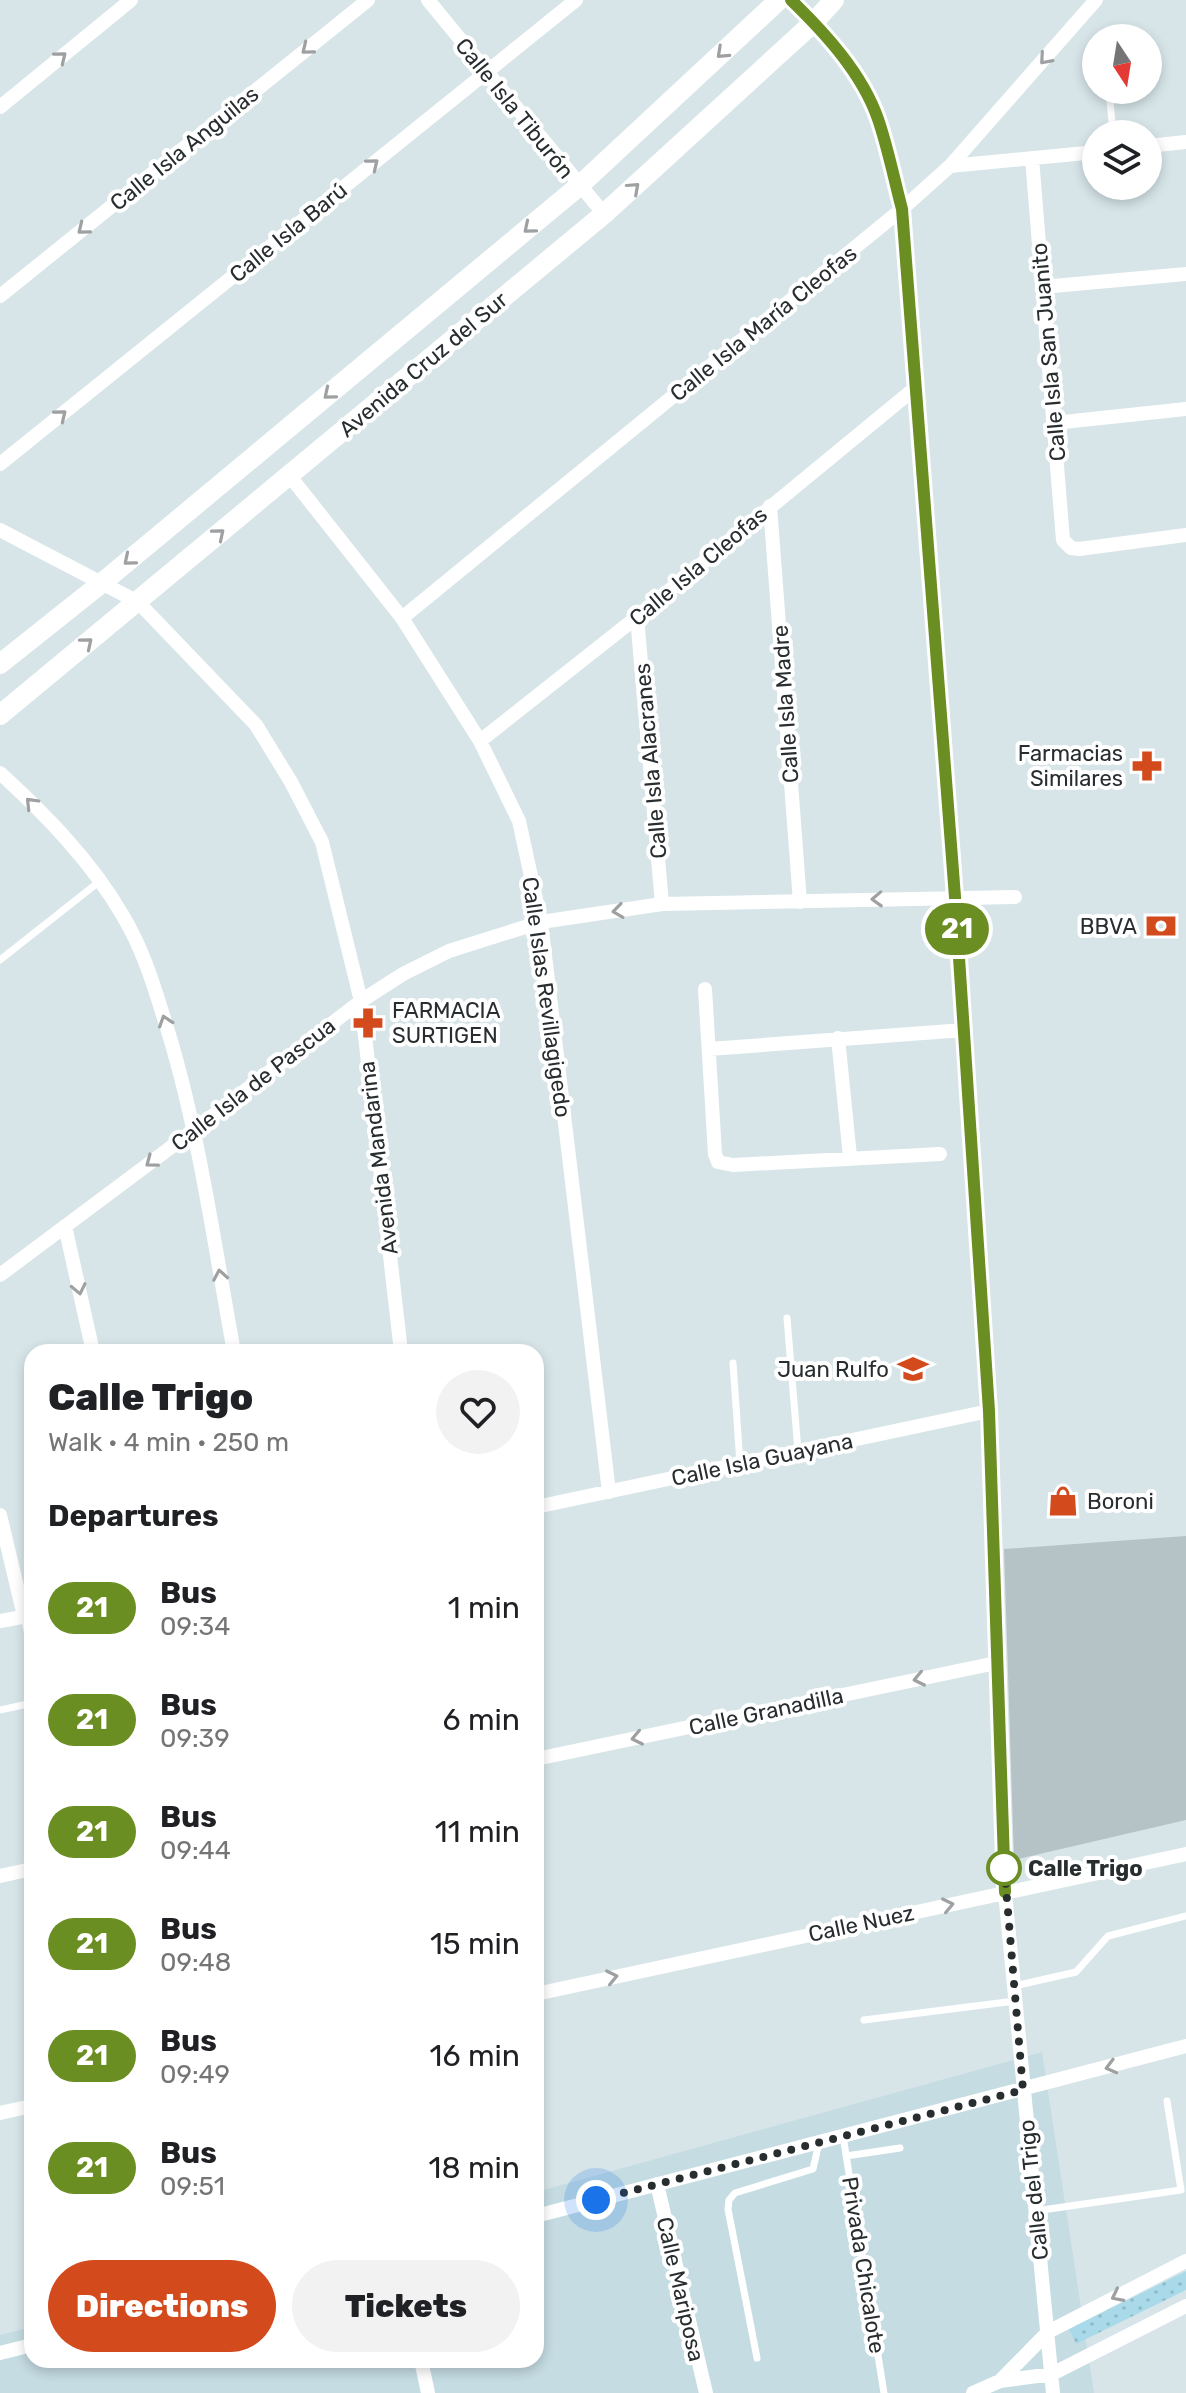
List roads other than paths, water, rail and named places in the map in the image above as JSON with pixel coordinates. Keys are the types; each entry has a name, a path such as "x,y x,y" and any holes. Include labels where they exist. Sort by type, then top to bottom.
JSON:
{"main road":[{"name":"Avenida Cruz del Sur","path":"0,664 579,186 779,0"},
{"name":"Avenida Cruz del Sur","path":"0,715 604,214 814,22 834,0"}],"street":[{"path":"0,107 131,0"},
{"name":"Calle Isla Anguilas","path":"0,296 368,0"},
{"name":"Calle Isla Tiburón","path":"428,0 604,214"},
{"name":"Calle Isla Barú","path":"0,464 576,0"},
{"name":"Calle del Trigo","path":"791,0 814,22 851,68 878,117 902,209 955,897 989,1411 1005,1892 1053,2393"},
{"name":"Calle Isla María Cleofas","path":"402,618 902,209 950,166 1096,0"},
{"path":"1162,145 1186,142"},
{"path":"950,166 1082,153"},
{"name":"Calle Isla San Juanito","path":"1032,158 1062,535 1067,545 1079,549 1186,535"},
{"path":"1042,287 1186,274"},
{"name":"Calle Isla Cleofas","path":"480,741 637,617 914,389"},
{"path":"1054,423 1186,409"},
{"name":"Calle Islas Revillagigedo","path":"289,475 402,618 480,741 519,821 541,922 609,1492"},
{"name":"Calle Isla Madre","path":"770,506 800,902"},
{"name":"Avenida Mandarina","path":"0,530 138,602 256,725 291,782 322,842 361,1001 400,1344"},
{"name":"Calle Isla Alacranes","path":"637,617 662,904"},
{"path":"0,773 30,801 100,881 124,917 147,964 173,1046 194,1130 233,1344"},
{"name":"Calle Isla de Pascua","path":"0,1275 361,1001 403,974 449,951 541,922 662,904 1015,897"},
{"path":"705,989 718,1162 733,1165 940,1154"},
{"path":"709,1049 964,1030"},
{"path":"838,1038 850,1157"},
{"path":"65,1226 91,1344"},
{"name":"Calle Isla Guayana","path":"544,1505 989,1411"},
{"path":"0,1515 24,1601"},
{"path":"0,1621 24,1616"},
{"name":"Calle Granadilla","path":"544,1757 996,1663"},
{"name":"Calle Nuez","path":"544,1992 1186,1854"},
{"path":"0,1876 24,1871"},
{"path":"544,2214 1186,2046"},
{"path":"0,2113 24,2108"},
{"name":"Calle Mariposa","path":"657,2184 706,2393"},
{"path":"1000,2381 1048,2332 1186,2261"},
{"path":"973,2393 1000,2381 1052,2374 1186,2306"},
{"path":"0,2353 24,2347"},
{"path":"423,2368 428,2393"}],"lane":[{"path":"0,960 100,881"},
{"path":"787,1318 798,1452"},
{"path":"733,1363 740,1464"},
{"path":"0,1710 24,1705"},
{"path":"864,2020 1014,1994 1076,1972 1108,1936 1186,1916"},
{"path":"1035,2211 1181,2190 1167,2101"},
{"name":"Privada Chicalote","path":"843,2136 884,2393"},
{"path":"757,2358 728,2209 729,2200 735,2193 813,2169 819,2143"},
{"path":"846,2156 900,2148"}],"place":[{"name":"Farmacias Similares","path":"1147,766"},
{"name":"BBVA","path":"1161,926"},
{"name":"FARMACIA SURTIGEN","path":"368,1023"},
{"name":"Juan Rulfo","path":"913,1369"},
{"name":"Boroni","path":"1063,1501"},
{"name":"Calle Trigo","path":"1004,1868"}]}
